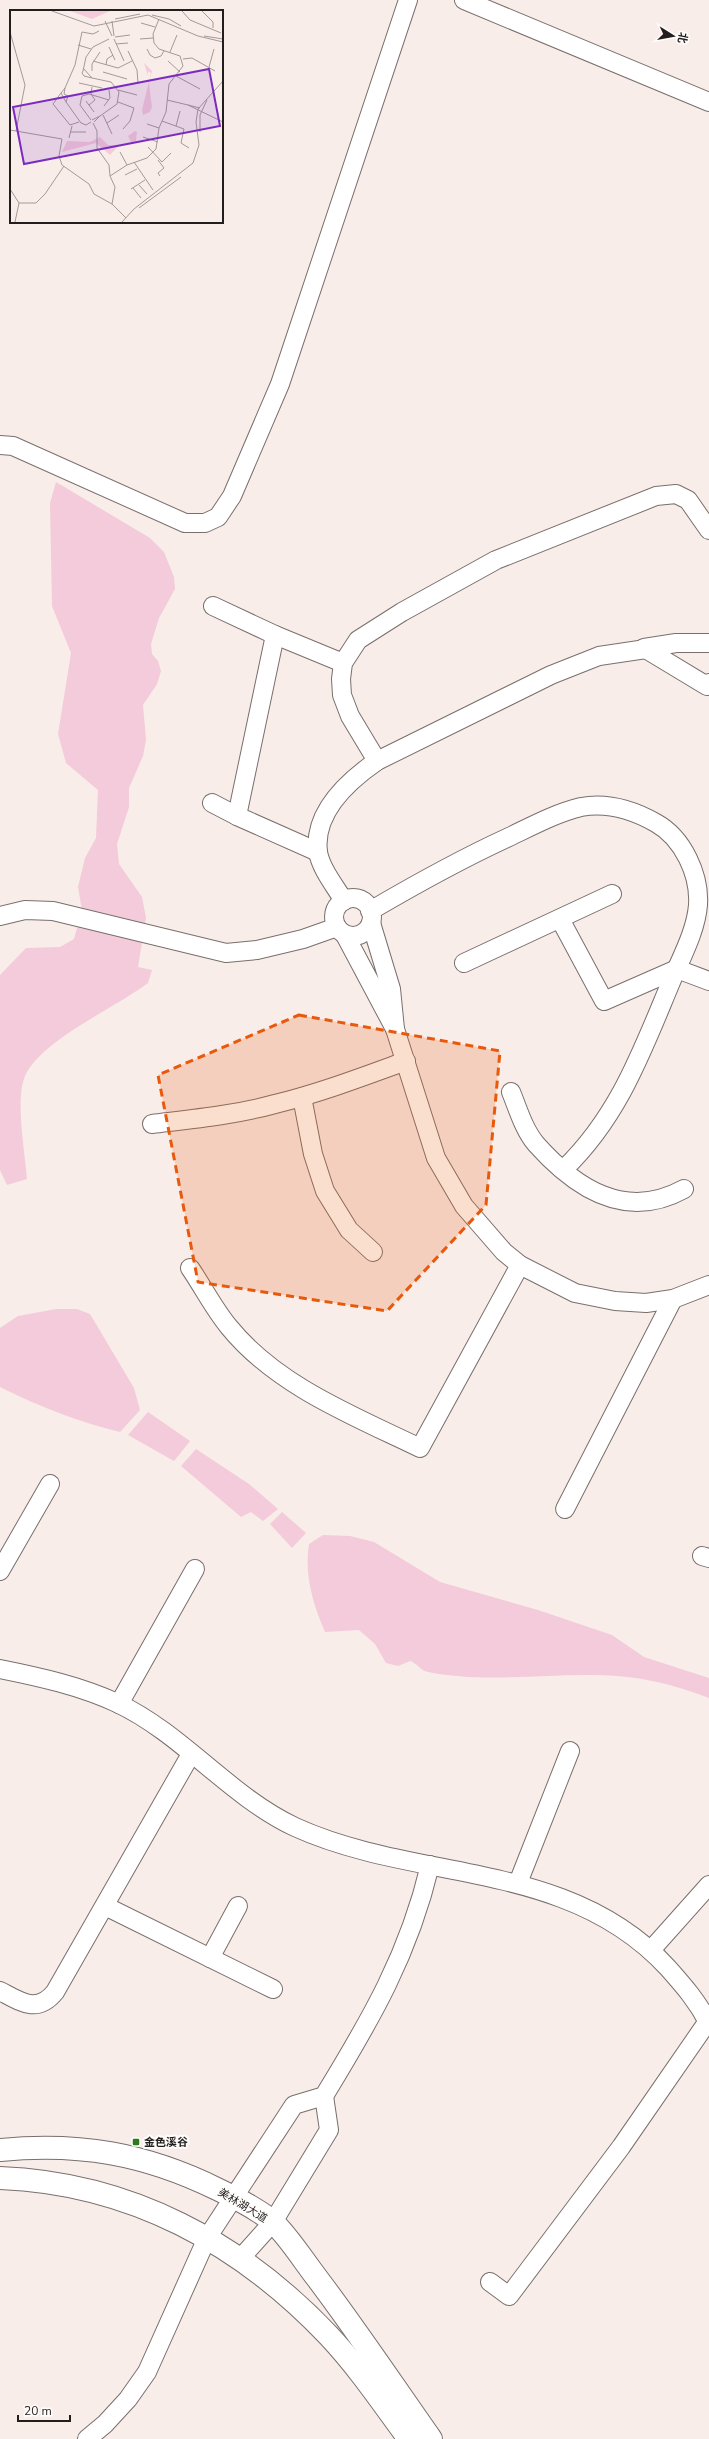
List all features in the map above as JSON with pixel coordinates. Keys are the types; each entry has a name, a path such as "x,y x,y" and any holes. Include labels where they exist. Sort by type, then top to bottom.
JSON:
{"main road":[{"name":"美林湖大道","path":"0,2150 70,2147 134,2156 164,2165 233,2197 273,2222 327,2292 431,2439"},
{"path":"0,2178 29,2179 64,2184 116,2198 177,2222 207,2238 240,2259 328,2336 353,2364 409,2439"}],"street":[{"path":"0,445 13,446 185,524 205,523 218,517 232,496 280,384 408,0"},
{"path":"464,0 709,102"},
{"path":"377,761 350,716 342,695 341,679 343,663 358,640 402,612 496,560 656,496 676,494 688,500 709,530"},
{"path":"213,606 275,635 343,663"},
{"path":"237,816 275,635"},
{"path":"344,901 322,866 318,852 319,838 324,818 337,793 356,775 377,761 551,675 600,656 676,643 709,643"},
{"path":"646,649 707,686 709,683"},
{"path":"212,803 237,816 318,852"},
{"path":"0,916 25,910 53,911 226,953 265,948 341,931 357,936 368,929 370,917 451,864 543,820 582,807 614,806 637,812 665,827 684,850 696,879 698,905 689,940 632,1077 612,1111 579,1154 564,1169"},
{"path":"464,963 612,894"},
{"path":"396,1028 334,921 336,910 344,901 356,899 367,905 391,989 396,1028 436,1158 464,1206 504,1252 520,1265 575,1293 615,1301 646,1303 673,1299 709,1285"},
{"path":"560,918 604,1001 677,969 709,981"},
{"path":"152,1124 208,1117 274,1104 302,1097 406,1061"},
{"path":"511,1092 523,1122 536,1143 585,1188 607,1199 634,1203 659,1201 684,1189"},
{"path":"302,1097 313,1154 325,1191 349,1230 372,1252"},
{"path":"190,1268 229,1327 267,1364 320,1399 420,1448 520,1265"},
{"path":"565,1509 673,1299"},
{"path":"0,1571 50,1484"},
{"path":"119,1704 195,1569"},
{"path":"0,1669 62,1683 119,1704 158,1728 267,1812 296,1827 334,1842 518,1883 564,1899 590,1911 615,1924 652,1950 691,1992 708,2022 621,2147 509,2296 490,2282"},
{"path":"518,1883 570,1751"},
{"path":"0,1991 20,2002 34,2005 47,2002 55,1992 191,1754"},
{"path":"240,2259 273,2222 329,2130 324,2096 371,2018 393,1972 412,1930 430,1864"},
{"path":"652,1950 709,1885"},
{"path":"104,1906 273,1989"},
{"path":"210,1958 238,1906"},
{"path":"86,2439 105,2424 128,2399 147,2372 207,2238 294,2105 324,2096"}],"highlighted area":[{"path":"299,1015 500,1051 486,1205 387,1311 198,1282 158,1075"}],"shaded area":[{"path":"56,482 150,538 164,552 174,577 175,589 159,618 151,644 152,654 158,661 161,671 157,684 143,705 146,740 143,756 129,788 129,807 117,844 119,864 142,897 146,918 138,967 152,970 148,983 62,1037 46,1050 25,1076 22,1086 21,1112 27,1179 7,1185 0,1170 0,975 26,948 60,947 74,939 82,910 78,887 85,858 96,838 98,790 66,763 58,734 71,653 52,606 50,503"},
{"path":"56,1309 77,1309 90,1314 134,1388 140,1410 120,1432 59,1413 0,1387 0,1328 18,1316"},
{"path":"148,1412 190,1441 174,1461 128,1435"},
{"path":"196,1449 249,1484 278,1509 263,1521 251,1512 241,1517 181,1466"},
{"path":"282,1512 306,1533 292,1548 270,1524"},
{"path":"323,1535 350,1536 374,1542 440,1582 538,1610 612,1635 644,1657 709,1678 709,1698 682,1688 654,1681 611,1675 491,1678 470,1677 428,1672 410,1661 398,1666 386,1663 375,1644 359,1630 325,1632 313,1600 308,1566 309,1544"}],"place":[{"name":"金色溪谷","path":"136,2142"}]}
